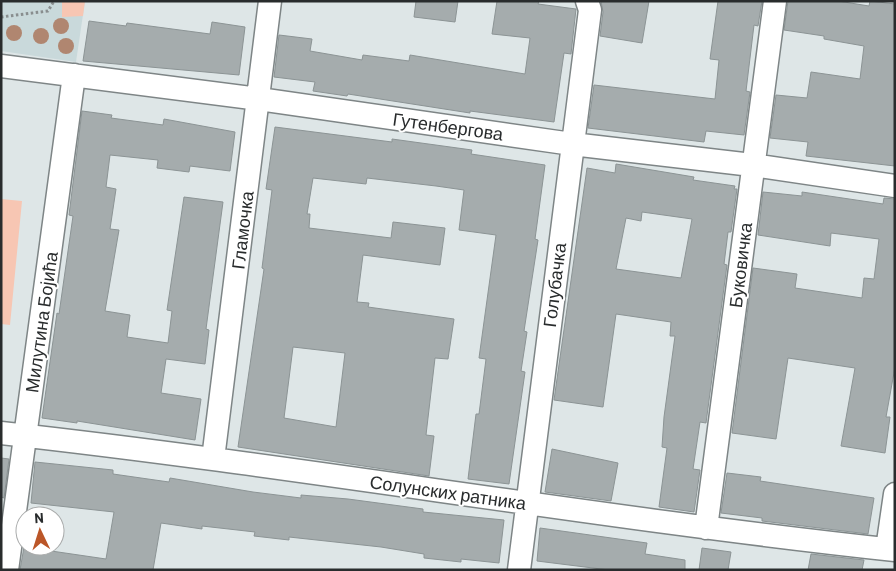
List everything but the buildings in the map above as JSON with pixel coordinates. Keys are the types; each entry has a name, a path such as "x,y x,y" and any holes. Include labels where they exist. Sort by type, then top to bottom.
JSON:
{"street":[{"name":"Гламочка","path":"213,459 270,1"},
{"name":"Голубачка","path":"519,570 590,10 587,1"},
{"name":"Буковичка","path":"706,528 752,165 775,1"},
{"name":"Гутенбергова","path":"1,66 259,99 572,144 752,165 895,186"},
{"name":"Милутина Бојића","path":"6,570 26,436 74,75"},
{"name":"Солунских ратника","path":"1,433 213,459 706,528 891,550"},
{"path":"891,550 895,494"}],"path":[{"path":"1,17 48,11 54,1"}],"shaded area":[{"path":"1,1 85,1 76,62 1,51"},
{"path":"62,1 85,1 83,16 62,17"},
{"path":"1,199 22,201 10,325 1,324"}]}
